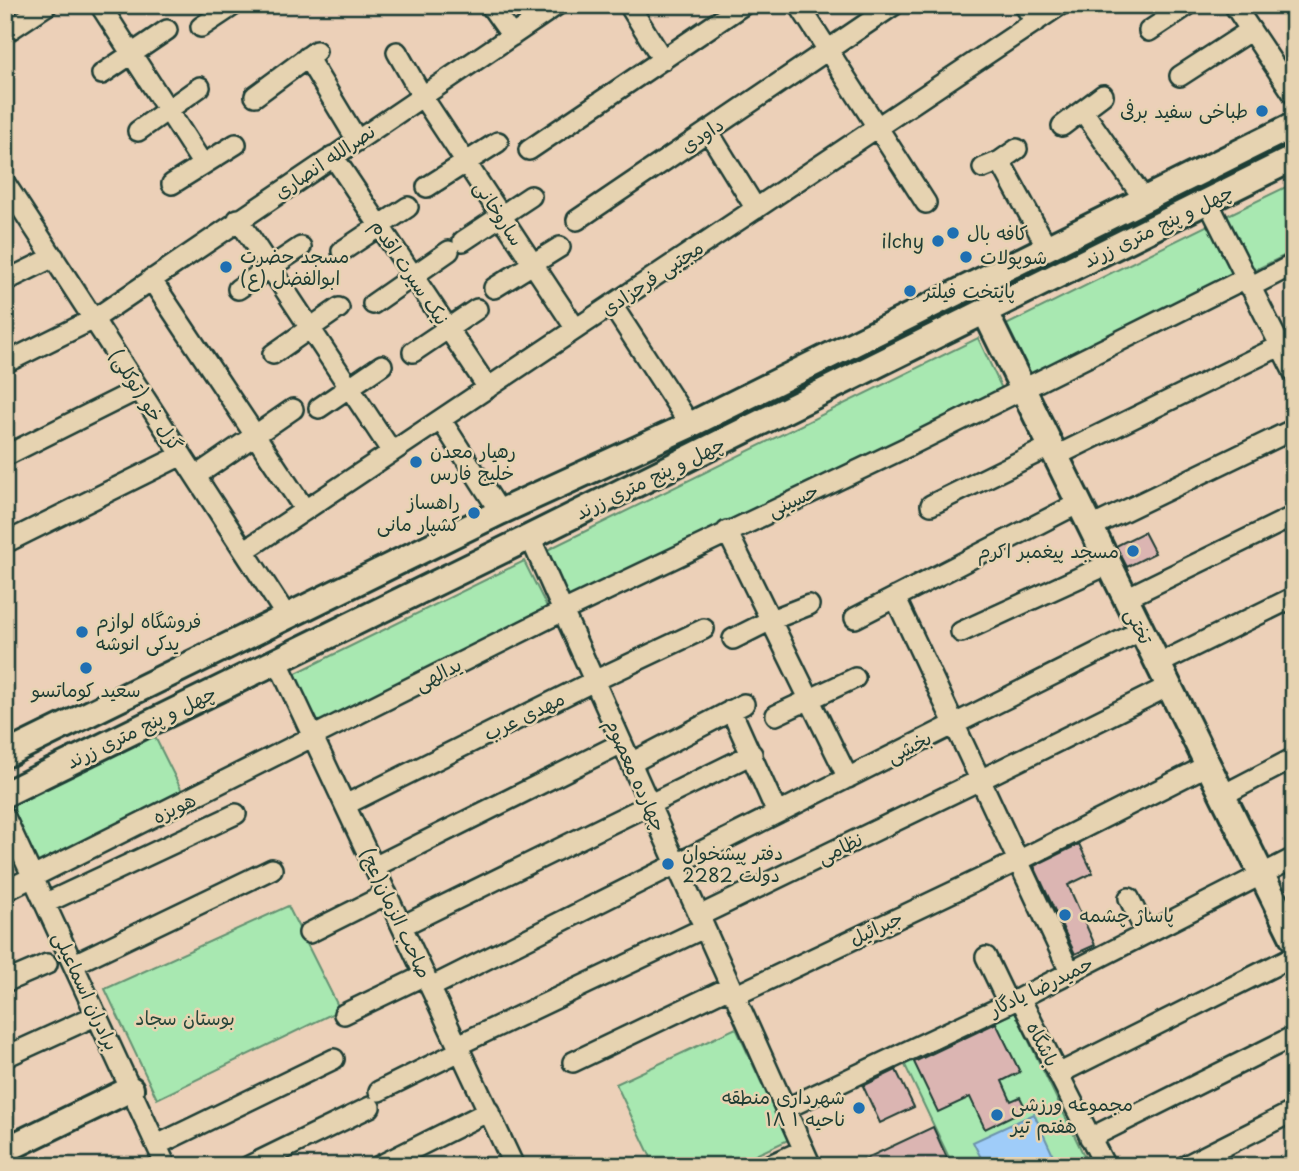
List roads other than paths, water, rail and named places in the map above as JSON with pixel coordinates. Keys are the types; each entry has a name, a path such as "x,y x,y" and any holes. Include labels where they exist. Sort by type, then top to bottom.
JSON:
{"main road":[{"name":"چهل و پنج متری زرند","path":"5,755 500,512 690,425 1294,125"},
{"path":"1235,153 1251,155 1255,160 1256,167 1249,181"},
{"name":"چهل و پنج متری زرند","path":"5,794 1294,158"},
{"name":"تختی","path":"985,312 1294,940"},
{"path":"5,1150 131,1089"}],"street":[{"path":"5,33 47,5"},
{"path":"100,5 202,163"},
{"path":"490,5 512,36"},
{"name":"نصرالله انصاری","path":"5,363 94,319 557,5"},
{"path":"629,5 663,60"},
{"path":"529,150 743,5"},
{"path":"799,5 926,202"},
{"name":"داودی","path":"577,220 894,5"},
{"path":"1024,5 1036,22"},
{"name":"مجتبی فرحزادی","path":"244,551 1060,5"},
{"path":"1149,31 1188,5"},
{"path":"1234,5 1294,95"},
{"path":"201,27 231,6"},
{"path":"102,74 167,30"},
{"path":"1180,76 1251,30"},
{"name":"ساروخانی","path":"397,52 422,96 576,329"},
{"path":"255,96 312,53 357,140"},
{"path":"138,131 200,87"},
{"path":"1062,126 1103,95"},
{"path":"1083,111 1144,199"},
{"path":"708,131 756,209"},
{"path":"427,187 498,142"},
{"path":"172,184 236,144"},
{"path":"1017,149 991,165 1047,247"},
{"name":"نیک سیرت اقدم","path":"333,156 488,388"},
{"name":"گزل خو (توکلی)","path":"6,187 287,617"},
{"path":"373,304 531,196"},
{"path":"1208,202 1294,373"},
{"path":"342,251 408,207"},
{"path":"239,219 392,452"},
{"path":"237,289 301,247"},
{"path":"494,288 560,247"},
{"path":"5,281 54,257"},
{"name":"حسینی","path":"563,611 907,447 1023,388 1248,282 1294,264"},
{"path":"151,278 305,510"},
{"path":"612,305 690,425"},
{"path":"273,354 339,308"},
{"path":"414,352 477,309"},
{"path":"931,505 1280,346"},
{"path":"319,408 382,365"},
{"path":"5,456 139,389"},
{"path":"196,476 293,409"},
{"path":"441,420 500,512"},
{"path":"1091,527 1294,429"},
{"path":"5,543 182,456"},
{"path":"855,618 1080,503"},
{"path":"1126,598 1294,516"},
{"path":"727,531 848,778"},
{"name":"چهارده معصوم","path":"530,537 807,1158"},
{"path":"961,632 1109,564"},
{"path":"895,597 1070,972"},
{"name":"نظامی","path":"249,1166 374,1099 459,1048 981,780 1294,597"},
{"path":"733,639 809,605"},
{"name":"یدالهی","path":"313,737 563,611"},
{"name":"مهدی عرب","path":"345,805 704,629"},
{"name":"بخشی","path":"344,1014 428,981 676,864 1142,630"},
{"name":"صاحب الزمان(عج)","path":"277,660 514,1166"},
{"path":"776,715 855,678"},
{"path":"631,763 738,707 752,754 777,813"},
{"name":"هویزه","path":"5,891 313,737"},
{"path":"374,867 622,743"},
{"path":"402,926 752,754"},
{"path":"1223,795 1294,758"},
{"name":"جبرائیل","path":"573,1062 1018,861 1208,765"},
{"path":"46,903 236,814"},
{"name":"برادران اسماعیلی","path":"5,817 166,1166"},
{"name":"حمیدرضا یادگار","path":"785,1109 1014,1000 1294,858"},
{"path":"74,964 272,869"},
{"path":"309,933 387,894"},
{"path":"1129,898 1146,933"},
{"path":"1058,1074 1294,956"},
{"name":"باشگاه","path":"986,957 1058,1074 1105,1166"},
{"path":"5,982 47,964"},
{"path":"5,1057 97,1015"},
{"path":"1090,1138 1294,1036"},
{"path":"156,1145 334,1059"},
{"path":"379,1166 489,1111"},
{"path":"1185,1166 1294,1111"},
{"path":"768,1166 807,1158"}],"water":[{"path":"1034,1114 1058,1166 985,1166 973,1142"}],"place":[{"name":"طباخی سفید برفی","path":"1262,111"},
{"name":"کافه بال","path":"953,233"},
{"name":"ilchy","path":"938,241"},
{"name":"شوپولات","path":"966,257"},
{"name":"مسجد حضرت ابوالفضل (ع)","path":"226,267"},
{"name":"پایتخت فیلتر","path":"910,291"},
{"name":"رهیار معدن خلیج فارس","path":"416,462"},
{"name":"راهساز کشپار مانی","path":"474,513"},
{"name":"مسجد پیغمبر اکرم","path":"1133,551"},
{"name":"فروشگاه لوازم یدکی انوشه","path":"82,632"},
{"name":"سعید کوماتسو","path":"86,668"},
{"name":"دفتر پیشخوان دولت 2282","path":"668,864"},
{"name":"پاساژ چشمه","path":"1065,915"},
{"name":"شهرداری منطقه ۱۸ ناحیه ۱","path":"859,1108"},
{"name":"مجموعه ورزشی هفتم تیر","path":"997,1115"}],"park label":[{"name":"بوستان سجاد","path":"185,1018"}]}
